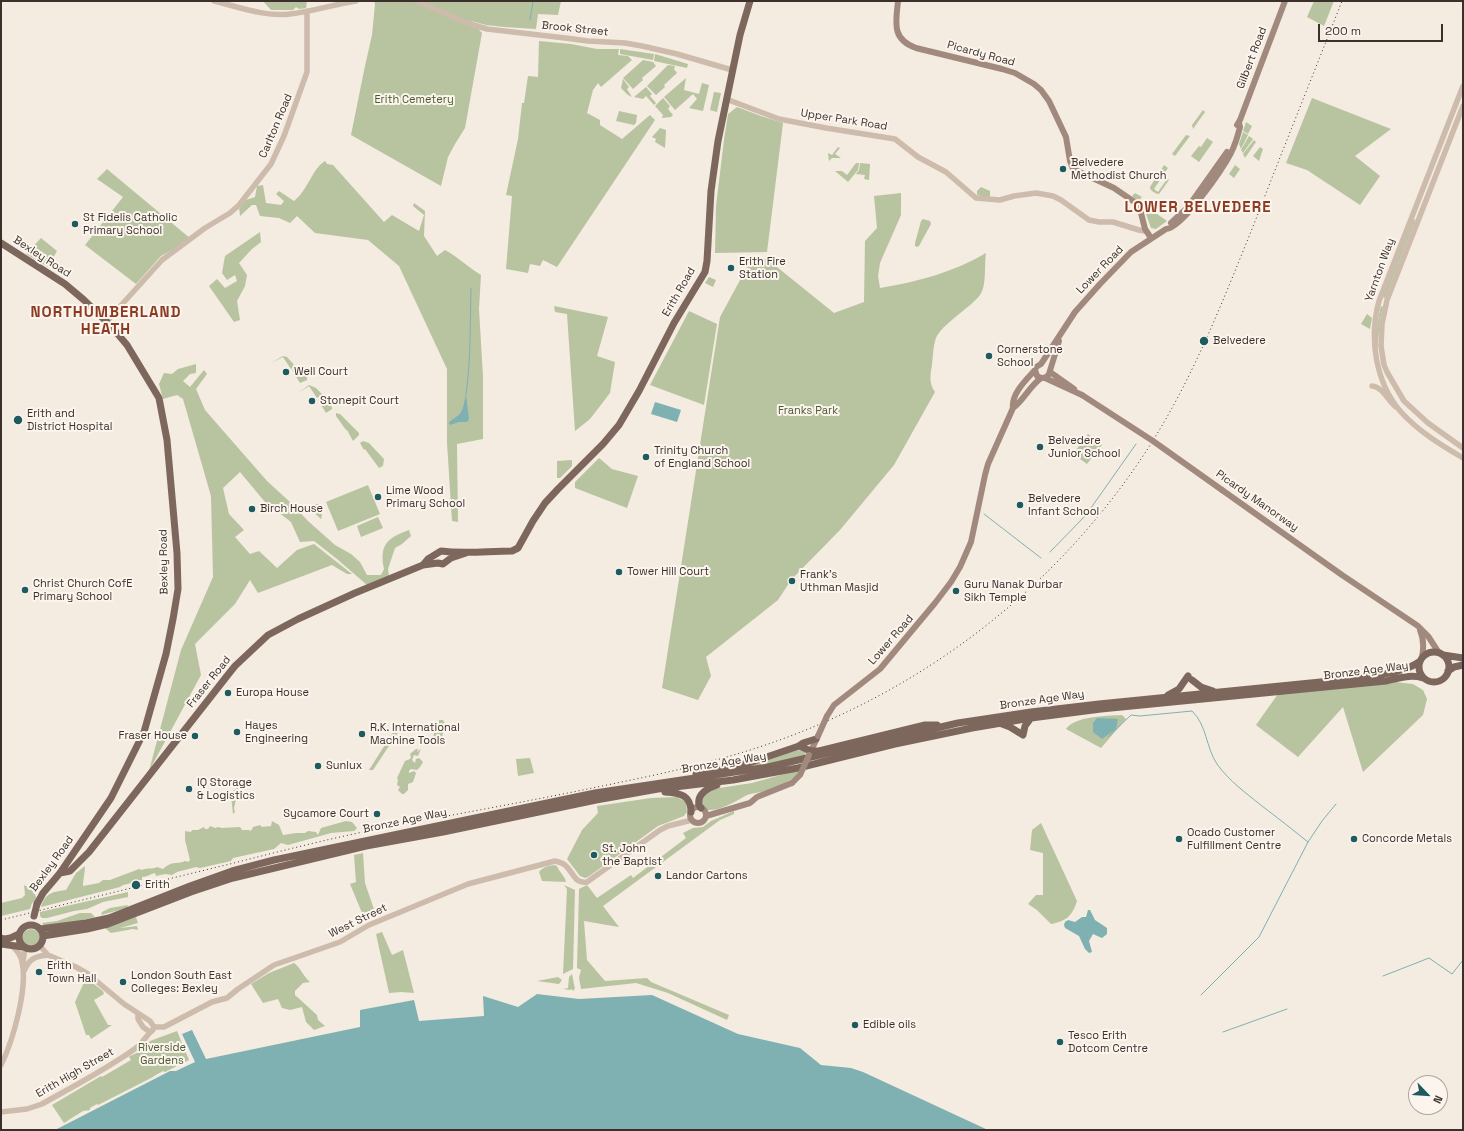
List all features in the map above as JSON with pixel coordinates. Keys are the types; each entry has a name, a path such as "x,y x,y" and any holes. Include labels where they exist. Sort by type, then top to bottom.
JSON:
{"main road":[{"name":"Erith Road","path":"518,548 545,503 561,485 603,444 619,425 674,323 705,272 708,260 710,208 714,169 732,70 742,26 750,1"},
{"name":"Picardy Road","path":"898,1 896,24 897,31 899,37 906,44 916,48 1015,73 1041,90 1048,98 1066,137 1070,162 1073,169 1114,188 1136,203 1140,208 1145,229 1151,238"},
{"name":"Gilbert Road","path":"1164,230 1169,229 1179,222 1190,211 1225,164 1235,143 1240,126 1239,123 1285,1"},
{"name":"Lower Road","path":"706,816 750,803 757,797 792,783 800,775 827,716 834,705 880,669 935,603 957,572 968,552 988,464 1013,408 1012,403 1020,388 1036,367 1041,364 1075,312 1100,284 1131,252 1164,230"},
{"name":"Bexley Road","path":"1,243 65,284 84,300 127,345 159,398 171,472 178,589 166,654 144,732 111,798 60,873 43,893 37,904 34,916 28,925"},
{"name":"Lower Road","path":"1013,408 1017,406 1032,386 1043,378 1047,377 1062,332"},
{"path":"1041,364 1046,364 1050,370"},
{"path":"1035,370 1037,376 1043,378"},
{"name":"Picardy Manorway","path":"1050,370 1082,395 1153,441 1342,575 1418,626 1428,636 1441,654"},
{"name":"Picardy Manorway","path":"1043,378 1082,395"},
{"name":"Fraser Road","path":"423,565 428,559 439,552 467,553 512,551 518,548"},
{"path":"446,553 448,555 448,560"},
{"name":"Fraser Road","path":"60,873 70,871 89,852 227,676 258,643 268,635 317,610 423,565 438,563 443,564 451,558 467,553"},
{"path":"436,555 435,559 438,563"},
{"path":"1418,626 1424,646 1420,659 1419,671 1423,678 1436,682 1444,677 1448,671 1454,667 1463,665"},
{"path":"1420,659 1431,652 1463,658"},
{"path":"1441,654 1449,664 1448,671"},
{"name":"Bronze Age Way","path":"366,844 595,793 675,782 796,762 958,724 1030,712 1164,697 1371,677 1414,666 1420,659"},
{"name":"Bronze Age Way","path":"40,931 108,921 233,878 355,846 443,832 596,800 733,780 798,768 895,744 999,723 1101,709 1386,681 1408,676 1423,678"},
{"path":"1164,697 1179,689 1190,678 1201,687 1214,692"},
{"path":"999,723 1010,727 1023,735 1025,726 1031,718"},
{"path":"799,746 810,753 925,726 958,724"},
{"path":"675,782 698,774 755,761 799,746 817,738 825,749"},
{"path":"643,792 674,792 681,794 689,802 692,820 699,823 705,820 706,816 705,811 701,808 698,802 699,798 708,788 733,780"},
{"path":"691,812 695,808 701,808"},
{"name":"Bexley Road","path":"34,916 40,931"},
{"path":"1,938 6,939 19,934 24,927 28,925 40,931 43,940 40,946 36,949 1,944"},
{"path":"19,934 20,942 24,948"}],"street":[{"path":"214,1 266,13 289,14 307,11 337,2 356,1"},
{"name":"Brook Street","path":"418,1 466,23 487,29 588,42 625,43 677,54 732,70"},
{"name":"Carlton Road","path":"106,322 162,260 204,228 230,213 239,205 271,164 284,136 307,72 307,11"},
{"name":"Yarnton Way","path":"1463,86 1384,286 1375,316 1374,339 1378,367 1390,395 1401,411 1425,434 1463,458"},
{"name":"Upper Park Road","path":"726,99 779,119 895,139 918,157 946,172 976,198 1000,200 1014,196 1036,193 1053,196 1089,220 1113,222 1135,230 1144,231 1145,229"},
{"name":"Yarnton Way","path":"1463,106 1387,300 1382,324 1381,346 1386,372 1404,401 1428,423 1463,448"},
{"path":"1372,386 1375,386 1381,390 1390,402 1401,411"},
{"name":"West Street","path":"152,1030 164,1027 212,1002 227,998 274,965 340,942 382,920 468,884 555,861 567,866 575,878 580,882 587,882 660,830 668,826 692,820"},
{"path":"12,946 20,956 23,973"},
{"path":"40,946 48,955 88,974 124,1004 150,1021 152,1030"},
{"path":"22,963 24,948"},
{"path":"1,1065 15,1028 23,973 26,965 34,958 48,955"},
{"path":"138,1014 138,1019 143,1027 152,1030"},
{"name":"Erith High Street","path":"1,1112 22,1110 42,1104 124,1056 141,1044 152,1030"}],"green space":[{"path":"263,1 307,1 306,8 299,9 296,7 293,10 271,10"},
{"name":"Erith Cemetery","path":"374,1 561,1 558,15 538,14 536,29 486,25 471,21 482,33 465,128 448,157 441,186 351,135 372,35"},
{"path":"1314,1 1334,1 1324,26 1307,17"},
{"path":"539,41 571,44 597,49 619,49 618,55 628,56 632,60 601,87 598,83 593,90 587,113 600,120 600,125 622,139 650,115 655,120 557,267 543,260 540,266 530,264 528,273 506,269 512,196 506,195 518,139 522,103 524,103 528,76 538,77"},
{"path":"620,49 654,54 653,60 620,54"},
{"path":"655,54 688,64 687,68 654,61"},
{"path":"643,60 653,62 656,66 642,78 643,80 633,89 623,78"},
{"path":"668,65 675,66 674,69 677,73 656,95 647,86"},
{"path":"686,78 684,90 699,94 702,83 709,85 703,111 689,108 697,99 693,94 675,110 664,97"},
{"path":"623,79 629,87 627,89 632,97 621,88"},
{"path":"646,87 652,94 650,96 656,103 654,105 646,96 643,99 634,97"},
{"path":"714,92 721,93 717,112 710,110"},
{"path":"663,98 670,106 668,109 673,115 671,117 662,118 663,115 655,106"},
{"path":"1312,98 1391,129 1355,156 1380,176 1360,205 1307,170 1286,163"},
{"path":"737,107 783,123 767,252 715,253 716,206 724,140 728,114"},
{"path":"1203,110 1205,112 1193,129 1192,125"},
{"path":"619,111 637,115 636,123 634,125 616,121"},
{"path":"1246,122 1252,126 1248,134 1243,131"},
{"path":"660,128 666,130 665,148 655,142 656,139 652,137"},
{"path":"1243,132 1248,135 1241,149 1239,144"},
{"path":"1186,135 1190,136 1175,156 1172,154"},
{"path":"1249,136 1253,139 1243,153 1241,150"},
{"path":"1207,138 1213,142 1199,162 1191,156 1199,146 1201,147"},
{"path":"1254,140 1256,142 1245,158 1243,154"},
{"path":"838,147 840,148 835,154 841,158 832,158 829,161 828,153 832,155"},
{"path":"1260,147 1263,149 1259,161 1253,156"},
{"path":"325,161 327,164 333,165 384,222 392,215 419,231 424,215 413,206 414,203 425,211 424,236 437,256 445,250 481,275 479,309 483,377 483,439 457,444 458,522 452,521 447,443 447,369 399,266 368,240 315,233 297,216 290,223 279,218 260,216 256,205 252,205 240,216 239,207 246,200 255,197 257,186 263,185 266,203 281,205 284,201 276,194 279,191 294,201 303,191 317,169"},
{"path":"856,163 859,163 858,170 848,182 835,171 842,171 847,175"},
{"path":"860,163 870,164 869,180 864,179 865,175 856,174 859,170"},
{"path":"1164,165 1168,168 1154,189 1158,192 1167,179 1169,180 1158,194 1152,191 1150,187"},
{"path":"1235,165 1240,169 1234,178 1229,174"},
{"path":"107,169 191,239 161,256 136,284 85,245 123,197 97,179"},
{"path":"981,187 990,191 990,198 977,195 977,191"},
{"name":"Franks Park","path":"901,193 901,215 880,263 878,276 880,288 908,283 948,271 986,253 984,286 980,295 944,327 936,338 930,376 935,392 894,465 840,530 791,580 778,600 706,657 711,676 698,700 662,688 720,317 752,258 767,259 834,313 864,302 865,241 877,228 874,196"},
{"path":"1135,193 1142,197 1140,199 1150,208 1146,213 1142,205 1132,196"},
{"path":"1150,209 1167,221 1156,229 1151,228 1146,214"},
{"path":"1414,218 1415,221 1385,298 1383,297"},
{"path":"923,219 930,221 931,224 917,247 915,246 915,243 921,221"},
{"path":"260,232 261,242 239,263 247,275 245,286 237,301 240,320 234,322 209,286 217,279 225,288 237,281 235,275 227,280 222,273 225,256"},
{"path":"41,238 57,251 48,267 26,254"},
{"path":"709,277 716,280 713,287 705,283"},
{"path":"554,306 608,317 597,356 615,362 610,393 590,419 575,431 567,314 555,312"},
{"path":"1381,306 1383,307 1380,320 1377,352 1377,329"},
{"path":"689,311 717,324 704,405 650,385"},
{"path":"1367,314 1372,318 1370,329 1361,324"},
{"path":"283,356 287,357 295,366 291,369 283,357 271,363"},
{"path":"196,364 196,373 190,374 183,381 190,387 204,370 207,374 196,389 205,410 267,481 335,545 351,554 360,562 367,575 381,575 384,569 384,548 390,540 395,536 409,530 411,536 395,548 388,569 389,576 367,585 314,541 300,542 291,522 265,502 240,472 223,488 229,514 244,530 235,537 250,554 259,551 277,568 297,550 314,544 352,574 347,574 332,565 258,593 250,580 235,604 195,644 201,675 149,771 181,650 213,577 211,496 183,399 177,395 163,399 159,384 164,373 172,374 178,369"},
{"path":"297,367 307,377 307,380 300,383 292,370"},
{"path":"309,385 316,388 323,395 317,398 309,386 298,393"},
{"path":"324,396 331,403 332,409 326,413 318,400"},
{"path":"336,413 340,414 359,433 353,441 347,430 336,416"},
{"path":"1088,434 1102,445 1087,464 1073,454"},
{"path":"363,441 369,443 384,459 383,466 379,468 365,449 364,450 360,443"},
{"path":"599,458 612,469 638,476 627,508 575,488 575,482"},
{"path":"572,460 572,466 560,478 557,478 557,461"},
{"path":"368,485 380,514 338,531 326,502"},
{"path":"315,504 319,504 322,515 321,519 311,510"},
{"path":"378,517 383,528 361,537 357,526"},
{"path":"1395,682 1413,684 1423,690 1427,699 1423,715 1363,772 1343,707 1298,757 1256,725 1278,694"},
{"path":"1122,715 1126,719 1101,748 1066,729 1076,721 1083,719 1100,716"},
{"path":"439,720 443,720 446,726 444,727 442,738 436,742 433,739 434,733 439,733"},
{"path":"395,729 399,731 373,770 369,770"},
{"path":"418,749 417,752 421,749 418,756 414,755 412,760 415,763 416,759 419,758 423,762 417,770 411,769 409,771 409,773 414,771 416,773 413,782 408,784 408,790 402,794 398,790 400,787 397,785 397,778 405,761 410,759 410,754"},
{"path":"797,750 806,752 804,757 790,761 716,773 753,765"},
{"path":"530,758 534,773 518,776 516,759"},
{"path":"798,770 798,773 795,776 783,784 765,791 747,795 722,808 706,810 702,806 702,801 705,794 713,789 752,783"},
{"path":"238,787 239,792 235,797 235,812 233,814 231,795 232,792"},
{"path":"677,797 686,802 687,812 684,816 658,826 588,877 585,878 580,876 567,859 582,830 598,813 597,806 651,798"},
{"path":"734,811 734,814 720,820 603,906 619,927 584,921 587,960 605,981 647,978 651,982 729,1015 727,1020 668,993 636,983 581,989 579,978 581,970 577,968 579,889 587,885 597,898 631,875 633,878 686,838 683,833 693,828 703,827 711,821"},
{"path":"272,821 279,825 283,835 305,833 308,831 316,832 318,835 321,828 346,821 352,822 357,828 354,831 331,833 288,845 281,843 274,849 233,858 231,861 200,868 196,867 177,872 172,875 165,874 156,876 155,873 142,877 142,880 138,880 120,887 41,907 45,898 50,894 57,891 66,890 76,873 85,866 83,886 99,883 103,880 110,880 139,869 142,870 157,867 163,869 172,864 185,861 188,862 190,860 185,840 185,831 191,832 192,830 198,830 204,827 205,829 208,829 210,826 215,828 240,827 242,830 251,831 253,827 260,825 262,827 271,826"},
{"path":"1041,823 1077,901 1068,917 1051,924 1037,910 1028,904 1036,895 1043,895 1043,853 1030,850 1032,830"},
{"path":"363,853 365,883 376,915 374,917 370,916 365,920 350,884 356,882 354,855"},
{"path":"548,866 557,866 566,882 542,881 539,872"},
{"path":"24,885 33,890 36,901 32,903 30,909 1,916 1,903 22,898 25,895"},
{"path":"564,885 575,890 573,969 563,974 567,889"},
{"path":"128,892 128,897 103,902 87,909 47,918 42,918 40,916 40,912"},
{"path":"128,905 127,908 101,915 102,912 110,908"},
{"path":"80,913 91,913 95,917 75,922 44,926 42,923 57,921"},
{"path":"136,917 138,923 120,928 137,926 138,930 133,929 111,933 105,928"},
{"path":"31,929 37,932 40,938 37,944 31,947 25,944 22,938 25,932"},
{"path":"382,932 392,955 403,950 414,993 389,993 376,934"},
{"path":"294,963 310,982 303,983 295,991 295,995 317,1015 318,1020 325,1026 314,1030 306,1022 302,1007 290,1010 282,1008 278,999 263,1003 251,984 269,973"},
{"path":"572,974 575,989 574,991 571,989 563,989 568,988 569,977"},
{"path":"558,977 562,980 559,984 537,981"},
{"path":"86,978 103,991 104,994 94,1000 108,1025 112,1025 91,1039 89,1035 86,1035 75,1002"},
{"name":"Riverside Gardens","path":"177,1031 189,1060 165,1072 163,1071 98,1105 97,1104 90,1108 90,1110 83,1111 64,1123 52,1105 131,1060 129,1057 130,1056 139,1052 150,1041"}],"water":[{"path":"466,395 469,419 467,422 459,422 450,425 450,421 461,412"},
{"path":"655,402 681,410 677,422 651,414"},
{"path":"1097,718 1118,719 1116,729 1102,739 1093,732 1093,723"},
{"path":"1088,910 1090,910 1095,920 1107,928 1107,934 1102,938 1093,934 1089,941 1092,952 1089,953 1085,949 1079,936 1065,928 1064,925 1068,920 1075,922 1082,917 1086,917"},
{"path":"537,994 579,999 652,995 738,1034 800,1048 821,1065 851,1068 863,1072 988,1130 55,1130 170,1071 176,1071 195,1062 182,1034 192,1030 206,1059 360,1027 360,1010 414,1000 419,1021 484,1016 483,996 518,1007"}],"waterway":[{"path":"530,20 533,1"},
{"path":"466,395 470,355 471,288"},
{"path":"1050,552 1086,515 1136,444"},
{"path":"984,514 1041,558"},
{"path":"1108,737 1131,715 1140,716 1192,711 1201,723 1213,758 1222,770 1232,781 1308,842"},
{"path":"1201,995 1259,937 1308,842 1336,804"},
{"path":"1383,976 1429,958 1452,974 1463,960"},
{"path":"1223,1032 1287,1009"}],"railway":[{"path":"1,920 347,835 577,791 721,759 798,733 857,707 913,676 966,641 1016,601 1062,556 1105,508 1143,456 1160,429 1191,372 1217,313 1254,224 1342,1"}],"place":[{"name":"Belvedere Methodist Church","path":"1063,169"},
{"name":"St Fidelis Catholic Primary School","path":"75,224"},
{"name":"Erith Fire Station","path":"731,268"},
{"name":"Belvedere","path":"1204,341"},
{"name":"Cornerstone School","path":"989,356"},
{"name":"Well Court","path":"286,372"},
{"name":"Stonepit Court","path":"312,401"},
{"name":"Erith and District Hospital","path":"18,420"},
{"name":"Belvedere Junior School","path":"1040,447"},
{"name":"Trinity Church of England School","path":"646,457"},
{"name":"Lime Wood Primary School","path":"378,497"},
{"name":"Belvedere Infant School","path":"1020,505"},
{"name":"Birch House","path":"252,509"},
{"name":"Tower Hill Court","path":"619,572"},
{"name":"Frank's Uthman Masjid","path":"792,581"},
{"name":"Christ Church CofE Primary School","path":"25,590"},
{"name":"Guru Nanak Durbar Sikh Temple","path":"956,591"},
{"name":"Europa House","path":"228,693"},
{"name":"Hayes Engineering","path":"237,732"},
{"name":"R.K. International Machine Tools","path":"362,734"},
{"name":"Fraser House","path":"195,736"},
{"name":"Sunlux","path":"318,766"},
{"name":"IQ Storage & Logistics","path":"189,789"},
{"name":"Sycamore Court","path":"377,814"},
{"name":"Ocado Customer Fulfillment Centre","path":"1179,839"},
{"name":"Concorde Metals","path":"1354,839"},
{"name":"St. John the Baptist","path":"594,855"},
{"name":"Landor Cartons","path":"658,876"},
{"name":"Erith","path":"136,885"},
{"name":"Erith Town Hall","path":"39,972"},
{"name":"London South East Colleges: Bexley","path":"123,982"},
{"name":"Edible oils","path":"855,1025"},
{"name":"Tesco Erith Dotcom Centre","path":"1060,1042"}],"district":[{"name":"LOWER BELVEDERE","path":"1198,208"},
{"name":"NORTHUMBERLAND HEATH","path":"106,322"}]}
